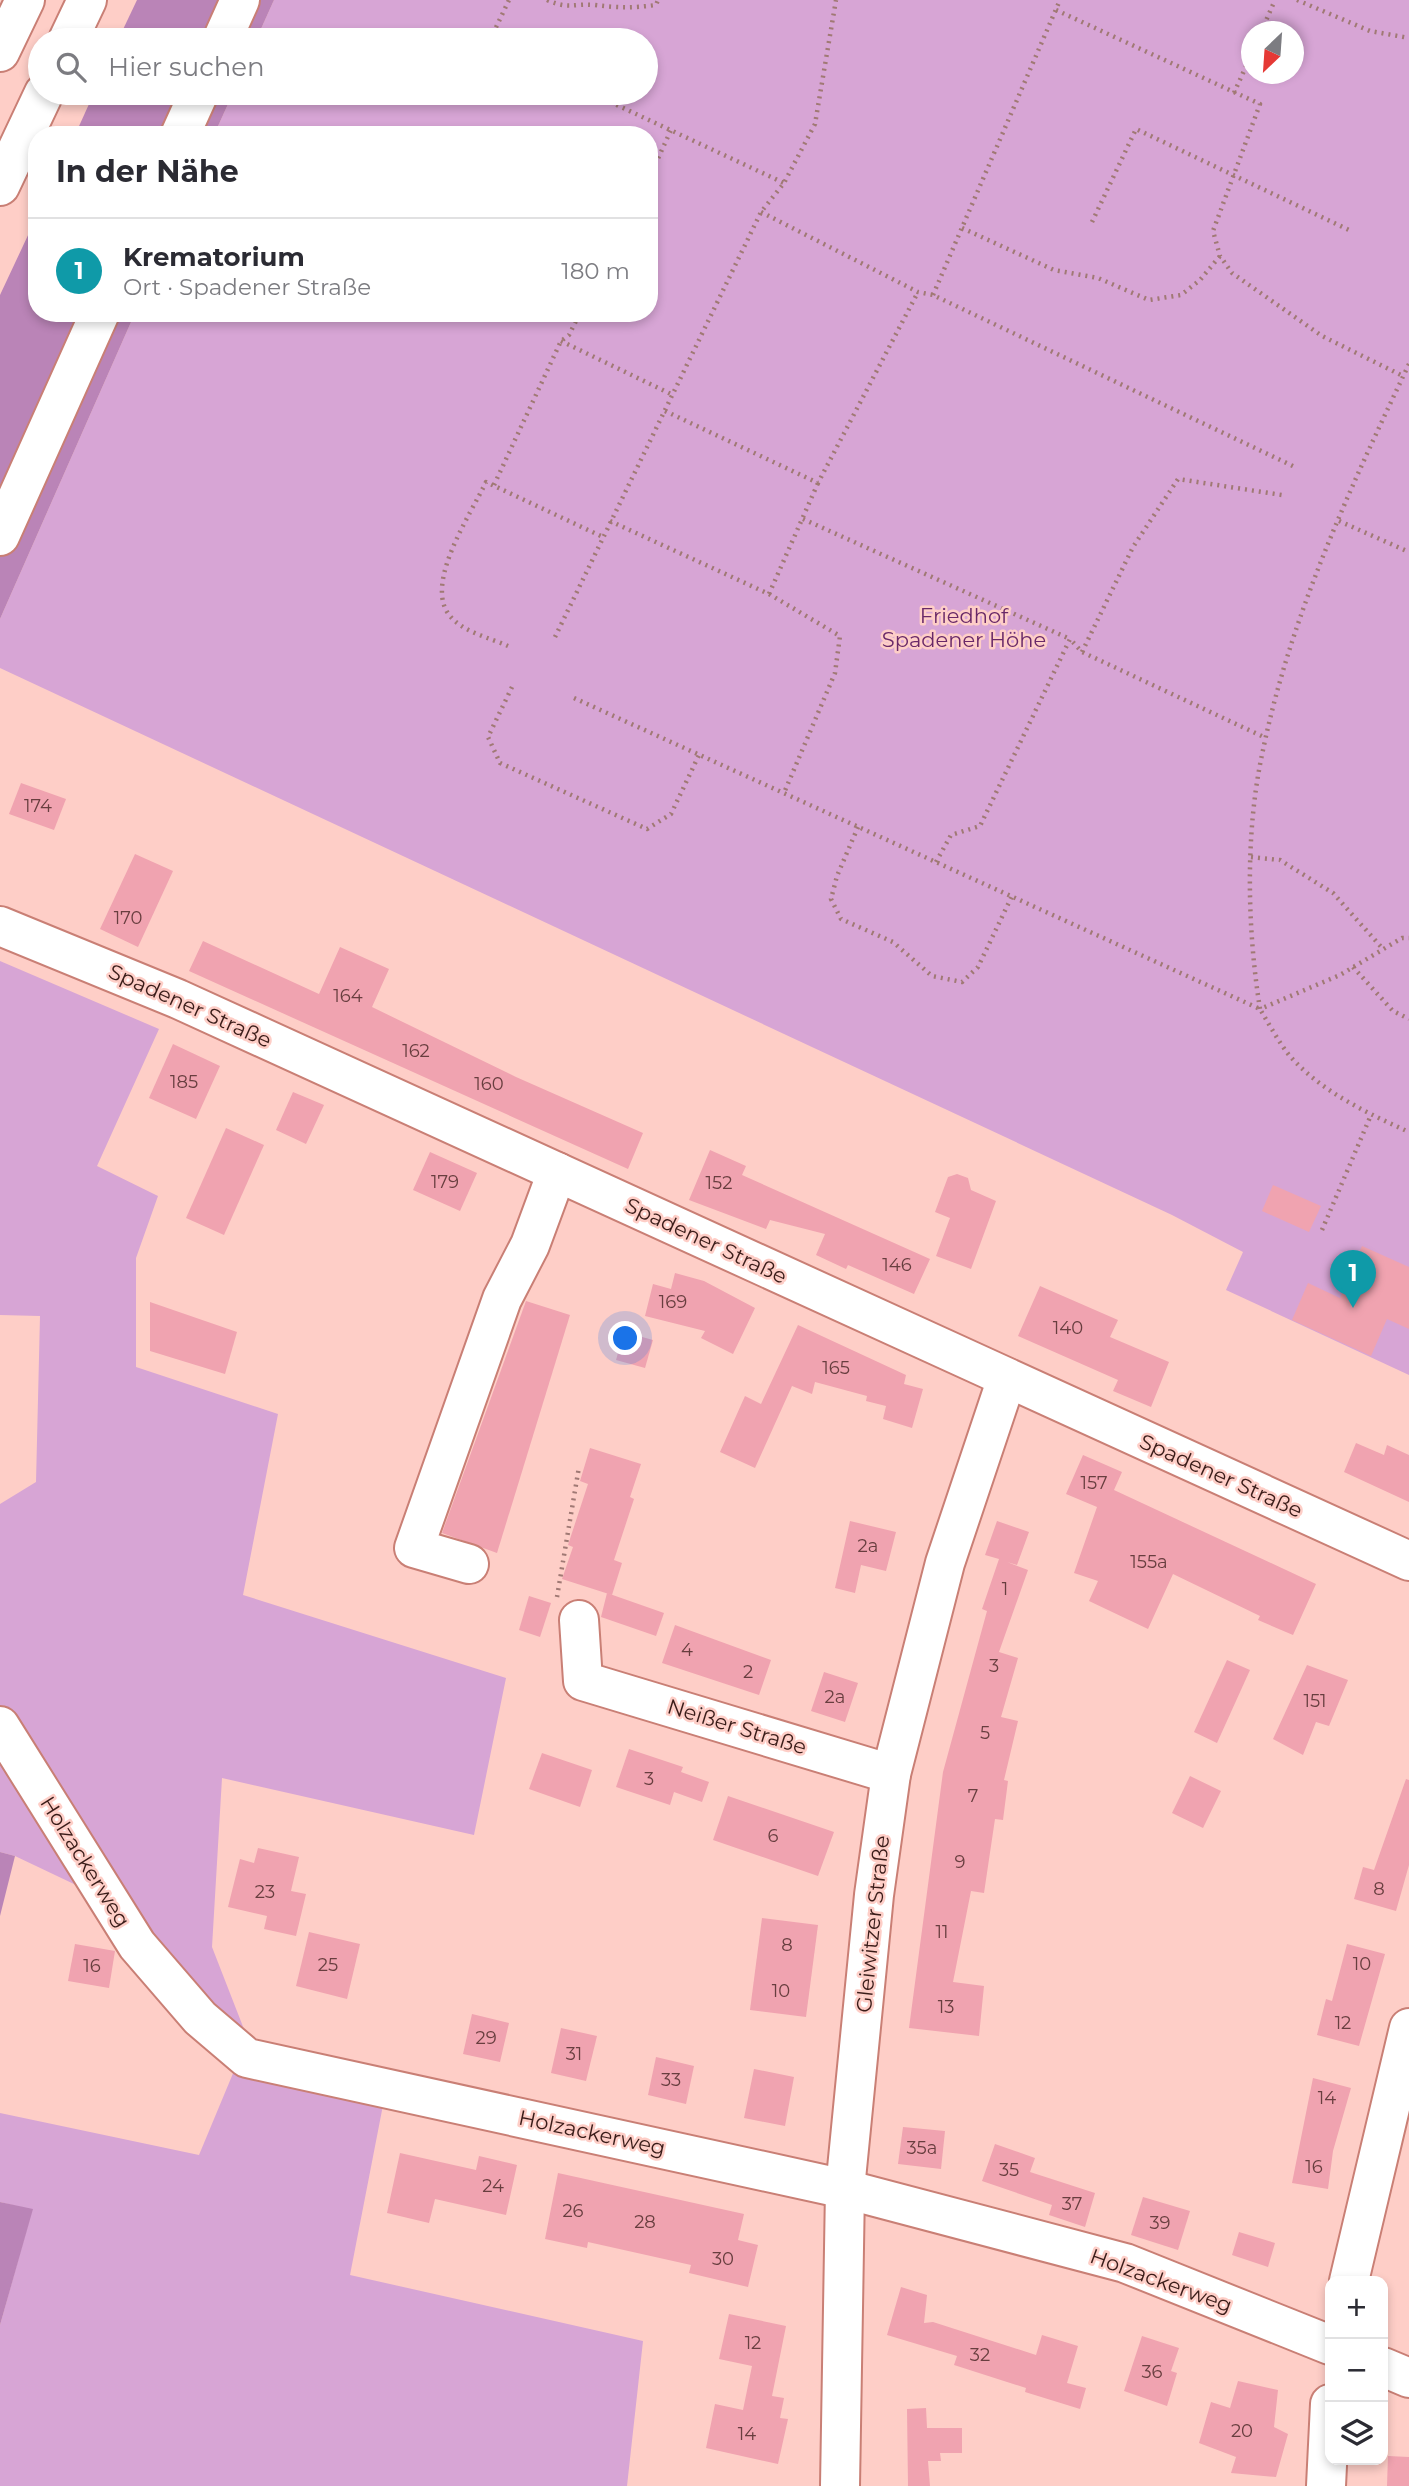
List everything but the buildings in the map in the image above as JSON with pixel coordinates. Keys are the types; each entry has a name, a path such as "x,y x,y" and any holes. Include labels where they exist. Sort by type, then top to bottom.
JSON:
{"main road":[{"path":"0,52 25,0"},
{"path":"74,28 87,0"},
{"path":"227,28 240,0"},
{"path":"28,126 38,105"},
{"path":"184,126 194,105"},
{"path":"0,186 28,127"},
{"path":"0,537 96,322"},
{"name":"Spadener Straße","path":"0,926 177,999 1409,1561"},
{"path":"469,1564 414,1548 502,1299 530,1245 557,1172"},
{"name":"Gleiwitzer Straße","path":"840,2486 845,2189 874,1895 891,1774 945,1563 1007,1378"},
{"name":"Neißer Straße","path":"579,1620 583,1681 891,1774"},
{"name":"Holzackerweg","path":"0,1726 137,1945 200,2018 247,2058 845,2189 1125,2263 1325,2343"},
{"path":"1350,2276 1409,2028"},
{"path":"1388,2369 1409,2378"},
{"path":"1325,2486 1326,2465"}],"path":[{"path":"496,28 509,0"},
{"path":"547,0 566,8 593,5 621,10 656,5 658,0"},
{"path":"555,637 761,212 784,183 815,124 836,0"},
{"path":"1266,21 1275,0"},
{"path":"1297,0 1370,31 1409,38"},
{"path":"933,296 1058,1"},
{"path":"1056,10 1259,104 1213,230 1220,256 1232,273 1322,336 1404,376"},
{"path":"1234,93 1241,77"},
{"path":"617,105 784,183"},
{"path":"658,158 671,130"},
{"path":"1092,222 1136,130 1349,230"},
{"path":"761,212 918,292 933,296 1295,467"},
{"path":"962,228 1054,270 1098,278 1149,300 1181,295 1200,280 1220,256"},
{"path":"769,594 818,483 918,292"},
{"path":"494,485 561,341 569,335 576,322"},
{"path":"561,341 673,395"},
{"path":"1409,364 1294,628 1266,738 1251,857 1253,965 1260,1009 1289,1055 1324,1086 1371,1115 1409,1132"},
{"path":"665,411 818,483"},
{"path":"1082,652 1132,547 1178,480 1282,495"},
{"path":"508,646 469,630 450,616 439,595 445,568 486,482 603,537"},
{"path":"803,519 1070,639 1082,652 1266,738"},
{"path":"610,521 769,594 839,636 835,673 784,793"},
{"path":"1339,521 1409,552"},
{"path":"936,862 951,835 980,826 1070,639"},
{"path":"512,687 488,737 500,763 647,828 671,814 699,755"},
{"path":"574,698 1260,1009 1353,967 1409,937"},
{"path":"858,827 836,876 831,899 841,919 893,942 932,976 962,982 978,967 1012,896"},
{"path":"1251,857 1280,860 1333,893 1383,949"},
{"path":"1353,967 1393,1011 1409,1019"},
{"path":"1322,1230 1371,1115"},
{"path":"579,1467 556,1604 579,1620"}],"green space":[{"name":"Friedhof Spadener Höhe","path":"274,0 1409,0 1409,1375 1226,1290 1243,1252 1172,1215 0,668 0,619 131,322 658,322 658,126 218,126 228,105 658,105 658,28 261,28"},
{"path":"0,961 159,1029 97,1166 158,1196 136,1258 136,1367 278,1414 243,1595 506,1678 474,1835 222,1778 212,1947 263,2078 384,2100 350,2275 643,2341 627,2486 0,2486 0,2325 32,2210 0,2202 0,2113 199,2155 234,2071 129,1961 76,1885 15,1856 0,1852 0,1504 36,1482 40,1316 0,1315"}],"shaded area":[{"path":"137,0 274,0 261,28 124,28"},
{"path":"89,105 228,105 218,126 79,126"},
{"path":"28,235 28,322 131,322 0,619 0,295"},
{"path":"0,1852 15,1856 0,1916"},
{"path":"0,2202 33,2209 0,2325"}],"place":[{"name":"Krematorium","path":"1353,1308"}]}
